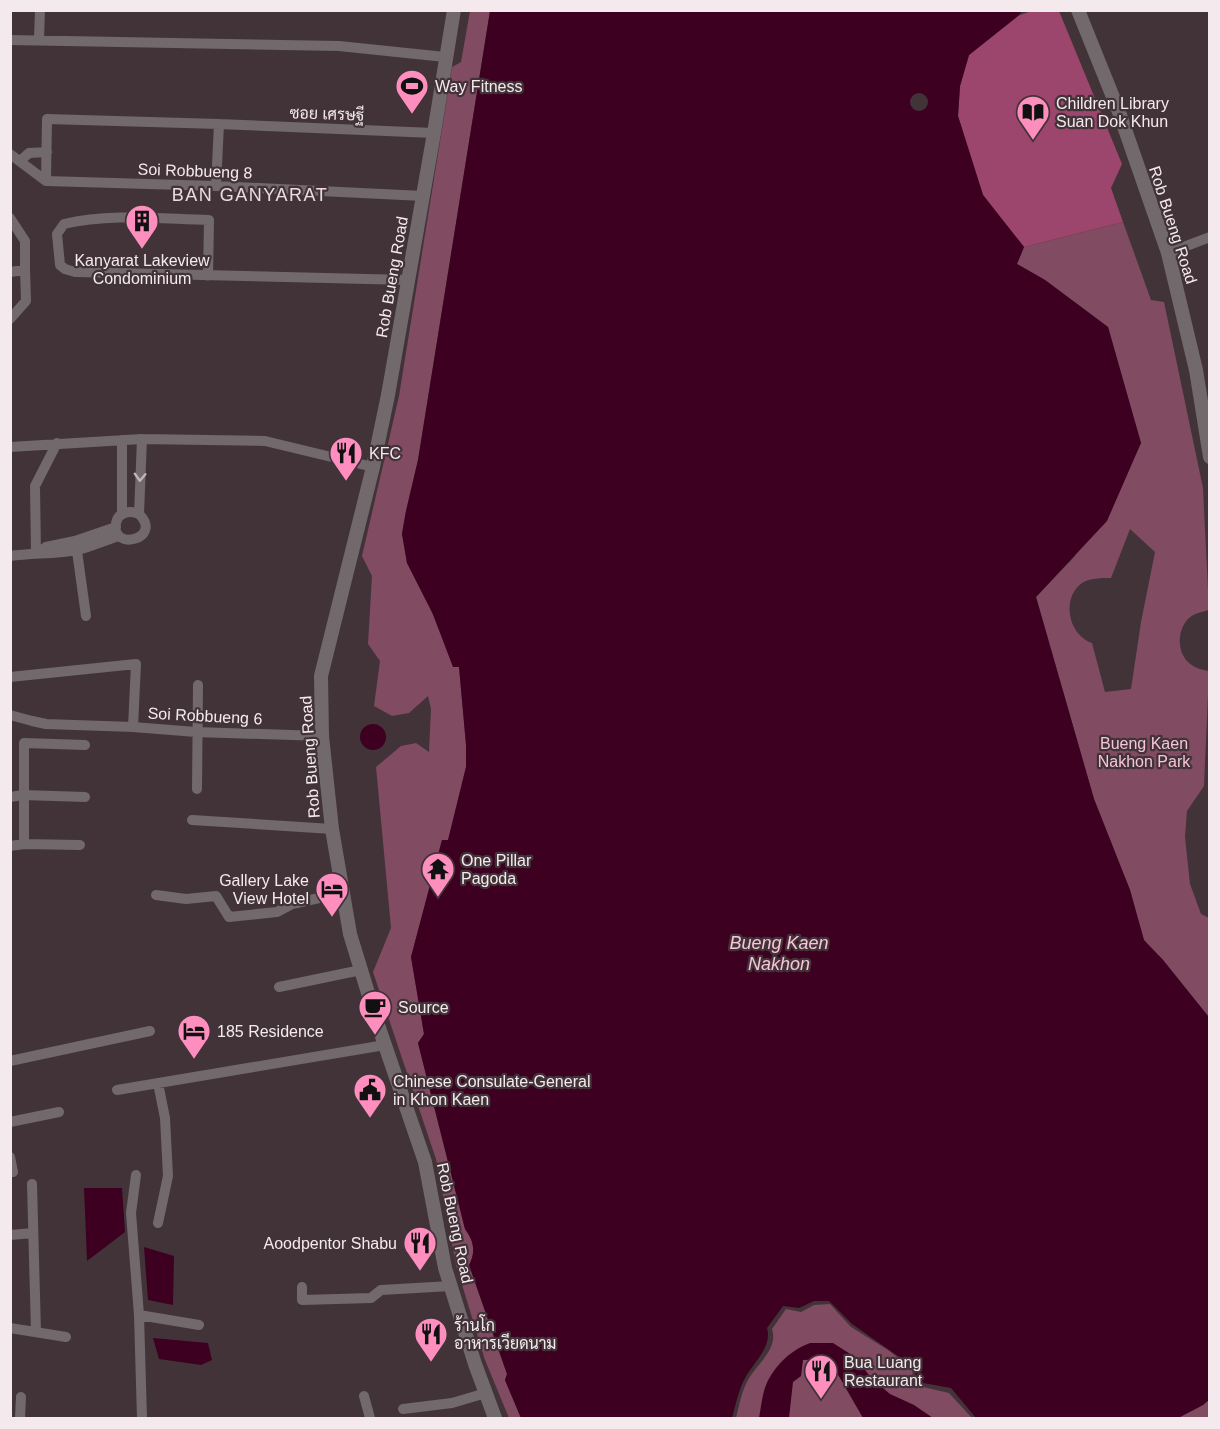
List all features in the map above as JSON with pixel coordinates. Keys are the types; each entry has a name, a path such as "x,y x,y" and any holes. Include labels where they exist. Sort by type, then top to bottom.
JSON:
{"street":[{"path":"39,39 40,10"},
{"name":"Rob Bueng Road","path":"454,10 388,396 373,467 321,676 322,736 332,829 350,934 425,1162 445,1268 495,1419"},
{"name":"Rob Bueng Road","path":"1078,10 1119,112 1168,253 1196,370 1209,452"},
{"path":"10,40 339,46 445,57"},
{"name":"ซอย เศรษฐี","path":"47,152 47,119 434,133"},
{"path":"216,186 219,124"},
{"path":"15,157 47,152 46,181"},
{"path":"15,157 46,181"},
{"name":"Soi Robbueng 8","path":"46,181 423,196"},
{"path":"10,319 26,301 25,241 11,219"},
{"path":"208,276 209,219 81,220 64,224 57,234 60,265 70,271 208,276 408,280"},
{"path":"1168,253 1209,237"},
{"path":"10,272 25,270"},
{"path":"10,447 142,439 265,441 373,467"},
{"path":"139,514 130,511 118,518 118,531 123,539 133,540 141,536 145,527 139,514 142,439"},
{"path":"122,440 122,514"},
{"path":"36,553 35,486 57,443"},
{"path":"10,556 36,553 46,547 76,545 118,531"},
{"path":"76,545 86,616"},
{"name":"Soi Robbueng 6","path":"10,677 136,664 133,727 196,732 322,736"},
{"path":"196,789 198,685"},
{"path":"10,715 46,724 133,727"},
{"path":"24,844 24,743 85,745"},
{"path":"10,797 23,795 85,797"},
{"path":"192,820 332,829"},
{"path":"10,846 80,845"},
{"path":"156,895 186,899 216,896 229,917 277,912 292,904 342,893"},
{"path":"279,987 361,970"},
{"path":"10,1061 150,1031"},
{"path":"117,1090 385,1045"},
{"path":"158,1083 165,1118 168,1176 158,1223"},
{"path":"10,1122 59,1112"},
{"path":"10,1157 13,1172"},
{"path":"136,1175 130,1213 139,1315 142,1419"},
{"path":"32,1184 36,1332"},
{"path":"10,1235 33,1233"},
{"path":"302,1287 302,1300 371,1298 381,1290 451,1286"},
{"path":"139,1315 199,1325"},
{"path":"10,1328 66,1337"},
{"path":"403,1409 452,1403 486,1393"},
{"path":"364,1396 370,1419"},
{"path":"20,1419 21,1397"}],"green space":[{"path":"470,11 490,11 418,460 402,533 407,563 459,666 466,767 448,841 442,840 411,957 424,1034 418,1043 465,1229 472,1242 473,1256 469,1265 507,1374 505,1380 521,1418 509,1418 485,1360 456,1265 436,1159 373,972 391,928 376,767 401,746 416,743 429,752 431,709 428,696 409,713 392,716 374,706 380,661 368,644 372,576 362,556 399,396 452,67 461,62"},
{"name":"Bueng Kaen Nakhon Park","path":"1123,222 1151,300 1164,302 1203,488 1209,610 1195,614 1184,624 1180,635 1180,647 1188,662 1209,671 1204,786 1187,811 1185,837 1190,884 1201,914 1209,918 1209,1020 1163,960 1144,941 1130,890 1094,799 1036,597 1074,557 1141,443 1108,327 1045,280 1017,264 1024,247","holes":["1130,529 1155,552 1131,689 1105,692 1092,643 1077,632 1070,616 1071,598 1075,590 1085,581 1111,578"]},
{"path":"830,1304 851,1327 913,1369 912,1379 919,1386 949,1393 972,1418 736,1418 745,1386 769,1351 773,1337 772,1329 786,1309 801,1312 814,1305"},
{"path":"1209,1399 1209,1418 1178,1418 1203,1405"}],"shaded area":[{"path":"1031,11 1059,11 1122,164 1111,188 1123,222 1024,247 983,195 958,116 960,86 969,55 1018,16"}],"water":[{"name":"Bueng Kaen Nakhon","path":"490,11 1022,11 969,55 960,86 958,116 983,195 1024,247 1017,264 1045,280 1108,327 1141,443 1107,521 1036,597 1094,799 1130,890 1144,940 1163,960 1209,1020 1210,1399 1178,1418 976,1418 951,1388 923,1383 916,1378 915,1368 852,1324 829,1301 814,1301 799,1308 783,1306 767,1328 767,1342 743,1382 732,1418 521,1418 505,1380 507,1374 469,1265 473,1256 472,1242 465,1229 418,1043 424,1034 411,957 442,840 448,840 466,767 466,745 459,667 453,667 432,612 407,563 402,534 418,460"},
{"path":"373,724 382,728 386,737 382,746 373,750 364,746 360,737 364,728"},
{"path":"84,1188 122,1188 125,1232 87,1261"},
{"path":"144,1247 174,1256 173,1305 148,1300"},
{"path":"153,1338 208,1343 212,1360 201,1365 159,1359"},
{"path":"810,1343 833,1343 855,1357 872,1379 890,1394 914,1405 933,1418 863,1418 829,1359 803,1360 801,1376 793,1382 789,1418 759,1418 769,1378 790,1354"}],"pier":[{"path":"919,93 925,96 928,102 925,108 919,111 913,108 910,102 913,96"}],"place":[{"name":"Way Fitness","path":"412,115"},
{"name":"Children Library Suan Dok Khun","path":"1033,141"},
{"name":"Kanyarat Lakeview Condominium","path":"142,250"},
{"name":"KFC","path":"346,482"},
{"name":"One Pillar Pagoda","path":"438,898"},
{"name":"Gallery Lake View Hotel","path":"332,918"},
{"name":"Source","path":"375,1036"},
{"name":"185 Residence","path":"194,1060"},
{"name":"Chinese Consulate-General in Khon Kaen","path":"370,1119"},
{"name":"Aoodpentor Shabu","path":"420,1272"},
{"name":"ร้านโก อาหารเวียดนาม","path":"431,1363"},
{"name":"Bua Luang Restaurant","path":"821,1400"}],"district":[{"name":"BAN GANYARAT","path":"250,195"}]}
